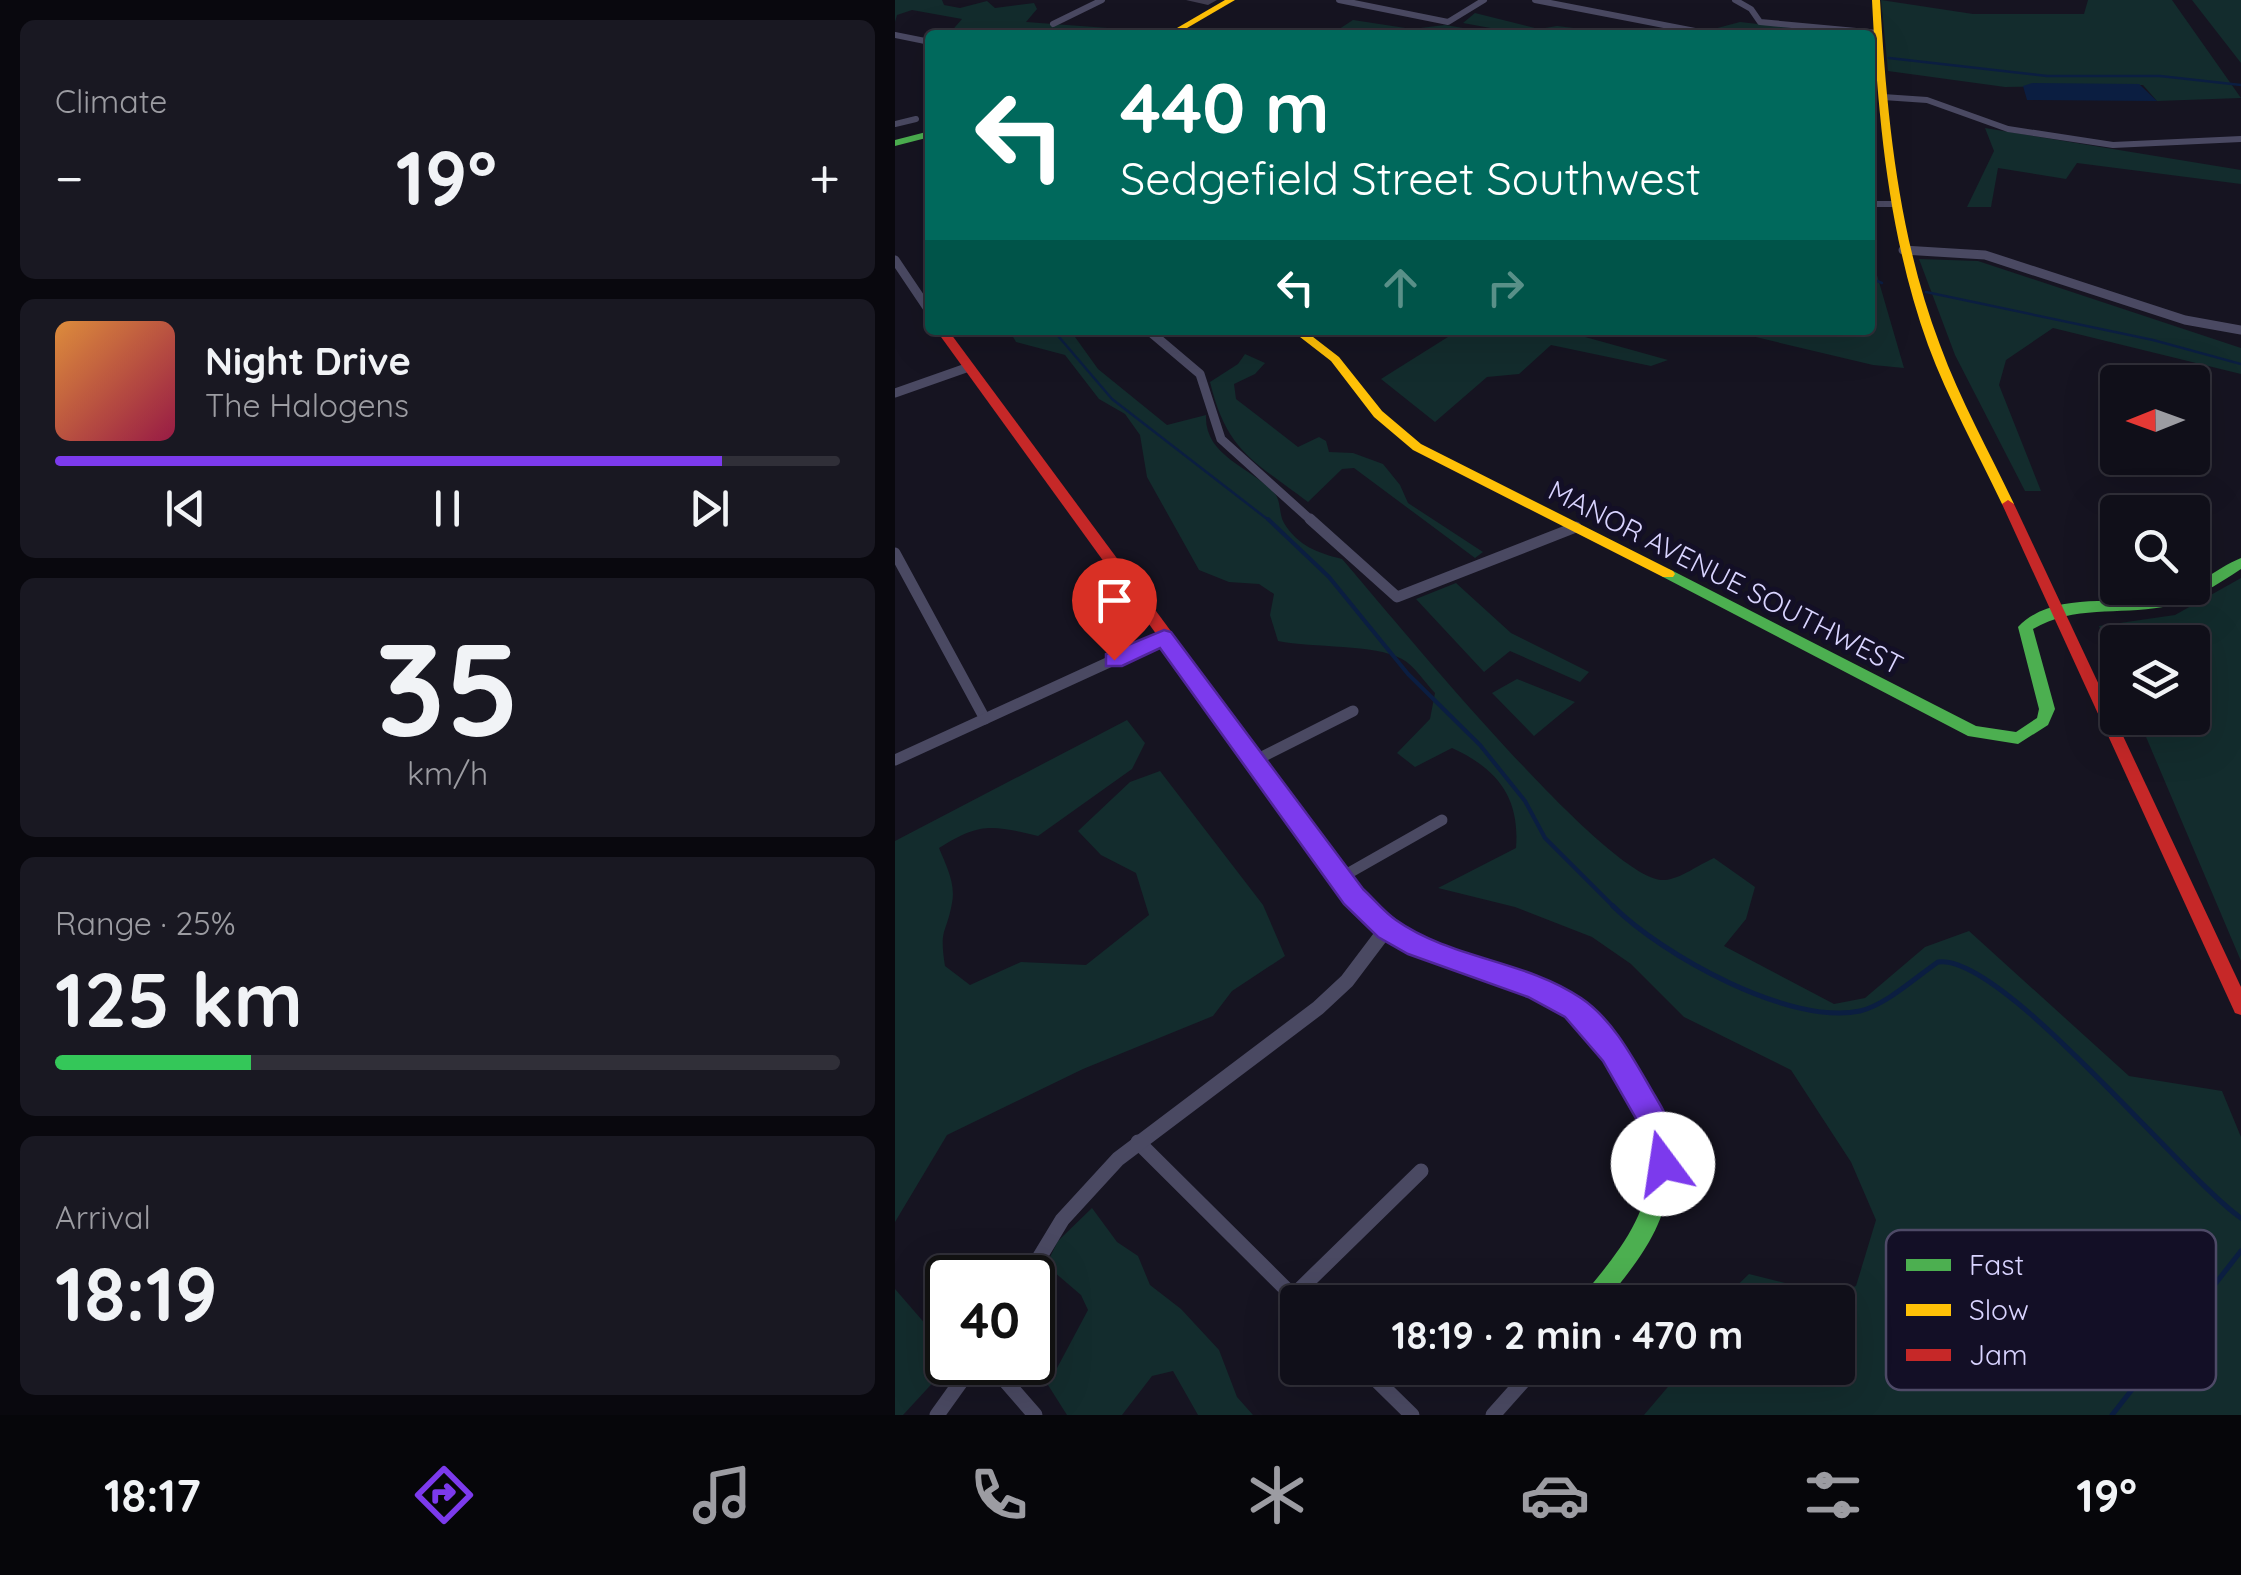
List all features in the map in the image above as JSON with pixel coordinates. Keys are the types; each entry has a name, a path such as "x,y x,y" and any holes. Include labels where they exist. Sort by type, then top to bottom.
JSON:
{"main road":[{"path":"1178,30 1231,0"},
{"path":"1876,0 1893,204 1903,250 1935,348 2241,1007"},
{"path":"897,138 925,135"},
{"path":"946,335 1339,878 1387,928 1418,945 1537,987 1575,1008 1613,1052 1661,1142 1660,1204 1642,1244 1607,1285"},
{"name":"MANOR AVENUE SOUTHWEST","path":"1304,335 1335,359 1400,436 1957,725 2001,739 2033,732 2046,711 2046,694 2024,632 2035,619 2057,610"},
{"path":"2057,610 2166,602 2241,563"}],"street":[{"path":"1053,24 1102,0"},
{"path":"1339,0 1448,22 1484,0"},
{"path":"1535,0 1685,30"},
{"path":"1735,0 1751,8 1760,22 1846,30"},
{"path":"895,36 925,41"},
{"path":"1883,97 1927,100 2008,129 2113,146 2241,138"},
{"path":"895,124 916,120"},
{"path":"1875,204 1893,204"},
{"path":"1903,250 1985,255 2185,320 2241,330"},
{"path":"895,260 900,276 925,304"},
{"path":"1154,335 1200,374 1221,439 1397,597 1519,554 1576,527"},
{"path":"895,393 969,367"},
{"path":"895,553 985,719"},
{"path":"895,760 1164,638"},
{"path":"1254,762 1353,711"},
{"path":"1339,878 1442,820"},
{"path":"1041,1255 1063,1220 1095,1182 1138,1142 1319,1008 1347,981 1387,928"},
{"path":"1138,1142 1282,1285"},
{"path":"1310,1285 1421,1172"},
{"path":"937,1415 959,1385"},
{"path":"1009,1385 1035,1415"},
{"path":"1381,1385 1412,1415"},
{"path":"1493,1415 1520,1385"}],"green space":[{"path":"895,0 942,0 944,5 960,8 987,1 995,8 1034,3 1037,9 1026,22 1115,30 952,30 962,19 912,10 897,15 895,22"},
{"path":"1881,0 1973,14 2084,14 2088,0 2172,0 2241,98 2157,101 2143,85 2005,87 1888,71"},
{"path":"2192,0 2241,0 2241,63"},
{"path":"1475,13 1539,29 1557,26 1590,30 1502,30 1463,23"},
{"path":"1353,20 1412,29 1445,25 1475,30 1338,30"},
{"path":"1740,22 1795,30 1710,30"},
{"path":"1985,128 2241,170 2241,184 2077,163 2066,179 1998,168 1991,207 1967,207 1994,151"},
{"path":"1919,259 1978,261 2241,348 2241,374 2053,328 2006,360 1999,385 2041,491 2025,491 1955,355"},
{"path":"1875,268 1904,368 1873,365 1747,335 1875,335"},
{"path":"1012,335 1074,335 1098,369 1167,425 1206,415 1213,441 1275,494 1282,520 1290,531 1302,543 1342,559 1500,741 1598,840 1637,870 1665,880 1714,858 1755,887 1746,919 1724,946 1834,1004 1865,998 1925,947 1969,931 2129,1076 2222,1091 2241,1137 2241,1415 1644,1415 1670,1385 1855,1385 1855,1286 1876,1220 1851,1162 1791,1070 1684,1017 1631,964 1592,937 1515,907 1438,888 1516,848 1514,814 1503,787 1482,765 1452,748 1415,767 1397,753 1430,719 1435,693 1411,665 1390,654 1278,641 1270,615 1274,594 1259,584 1229,582 1199,570 1147,477 1140,435 1125,414 1099,399 1065,355 1016,342"},
{"path":"1451,335 1578,335 1668,360 1651,366 1551,345 1519,374 1487,377 1435,422 1381,379"},
{"path":"1245,354 1265,363 1255,374 1234,384 1236,399 1298,447 1319,437 1326,441 1329,452 1353,453 1383,464 1408,503 1483,552 1475,558 1354,468 1342,469 1308,502 1257,464 1234,440 1210,382 1238,364"},
{"path":"2241,578 2241,961 2145,735 2210,735 2210,625 2106,625 2175,615 2193,605 2210,605 2210,595"},
{"path":"1456,583 1511,633 1589,672 1580,682 1510,651 1484,672 1416,599"},
{"path":"1517,679 1575,702 1534,736 1492,693"},
{"path":"1127,720 1145,743 1132,769 1038,836 987,828 939,848 953,889 943,938 945,966 970,985 1021,962 1086,965 1149,915 1136,873 1101,855 1078,831 1130,782 1160,771 1263,905 1285,956 1232,991 1213,1016 1083,1069 947,1135 895,1222 895,841"},
{"path":"1092,1208 1117,1242 1138,1256 1150,1285 1181,1309 1219,1350 1237,1397 1253,1415 1198,1415 1173,1371 1152,1376 1122,1415 1067,1415 1048,1385 1055,1385 1055,1372 1088,1310 1081,1295 1055,1273 1055,1255 1051,1255 1058,1241"},
{"path":"1749,1274 1794,1285 1738,1285"},
{"path":"895,1289 925,1324 925,1385 931,1385 903,1415 895,1415"}],"water":[{"path":"2139,84 2157,101 2027,100 2023,86"}],"waterway":[{"path":"1889,58 2047,76 2160,76 2241,85"},
{"path":"1875,280 1882,283"},
{"path":"1926,292 2153,340 2241,364"},
{"path":"1057,335 1112,399 1271,522"},
{"path":"1268,519 1329,577 1408,674 1480,745 1525,801 1545,838 1613,906"},
{"path":"1613,906 1694,965 1764,997 1799,1008 1831,1013 1860,1011 1890,997 1938,962 1967,969 2004,992 2046,1028 2241,1218"},
{"path":"1613,906 1616,909"},
{"path":"2216,1283 2241,1251"},
{"path":"2112,1415 2132,1390"}],"traffic: fast":[{"path":"895,143 925,135"},
{"path":"1668,574 1973,732 2018,738 2043,721 2047,709 2025,627 2075,608 2174,600 2241,563"},
{"path":"1606,1285 1636,1244 1658,1192 1660,1165 1655,1136 1623,1069"}],"traffic: slow":[{"path":"1178,30 1231,0"},
{"path":"1876,0 1891,175 1908,261 1942,365 2008,504"},
{"path":"1304,335 1335,359 1378,414 1417,447 1668,574"},
{"path":"1281,793 1337,876 1373,917 1438,955 1534,988 1565,1006 1595,1032 1623,1069"}],"traffic: jam":[{"path":"946,335 1281,793"},
{"path":"2008,504 2241,1007"}],"route":[{"path":"1114,660 1164,638 1353,896 1387,928 1418,945 1537,987 1575,1008 1599,1032 1648,1112 1661,1142 1663,1164"}]}
